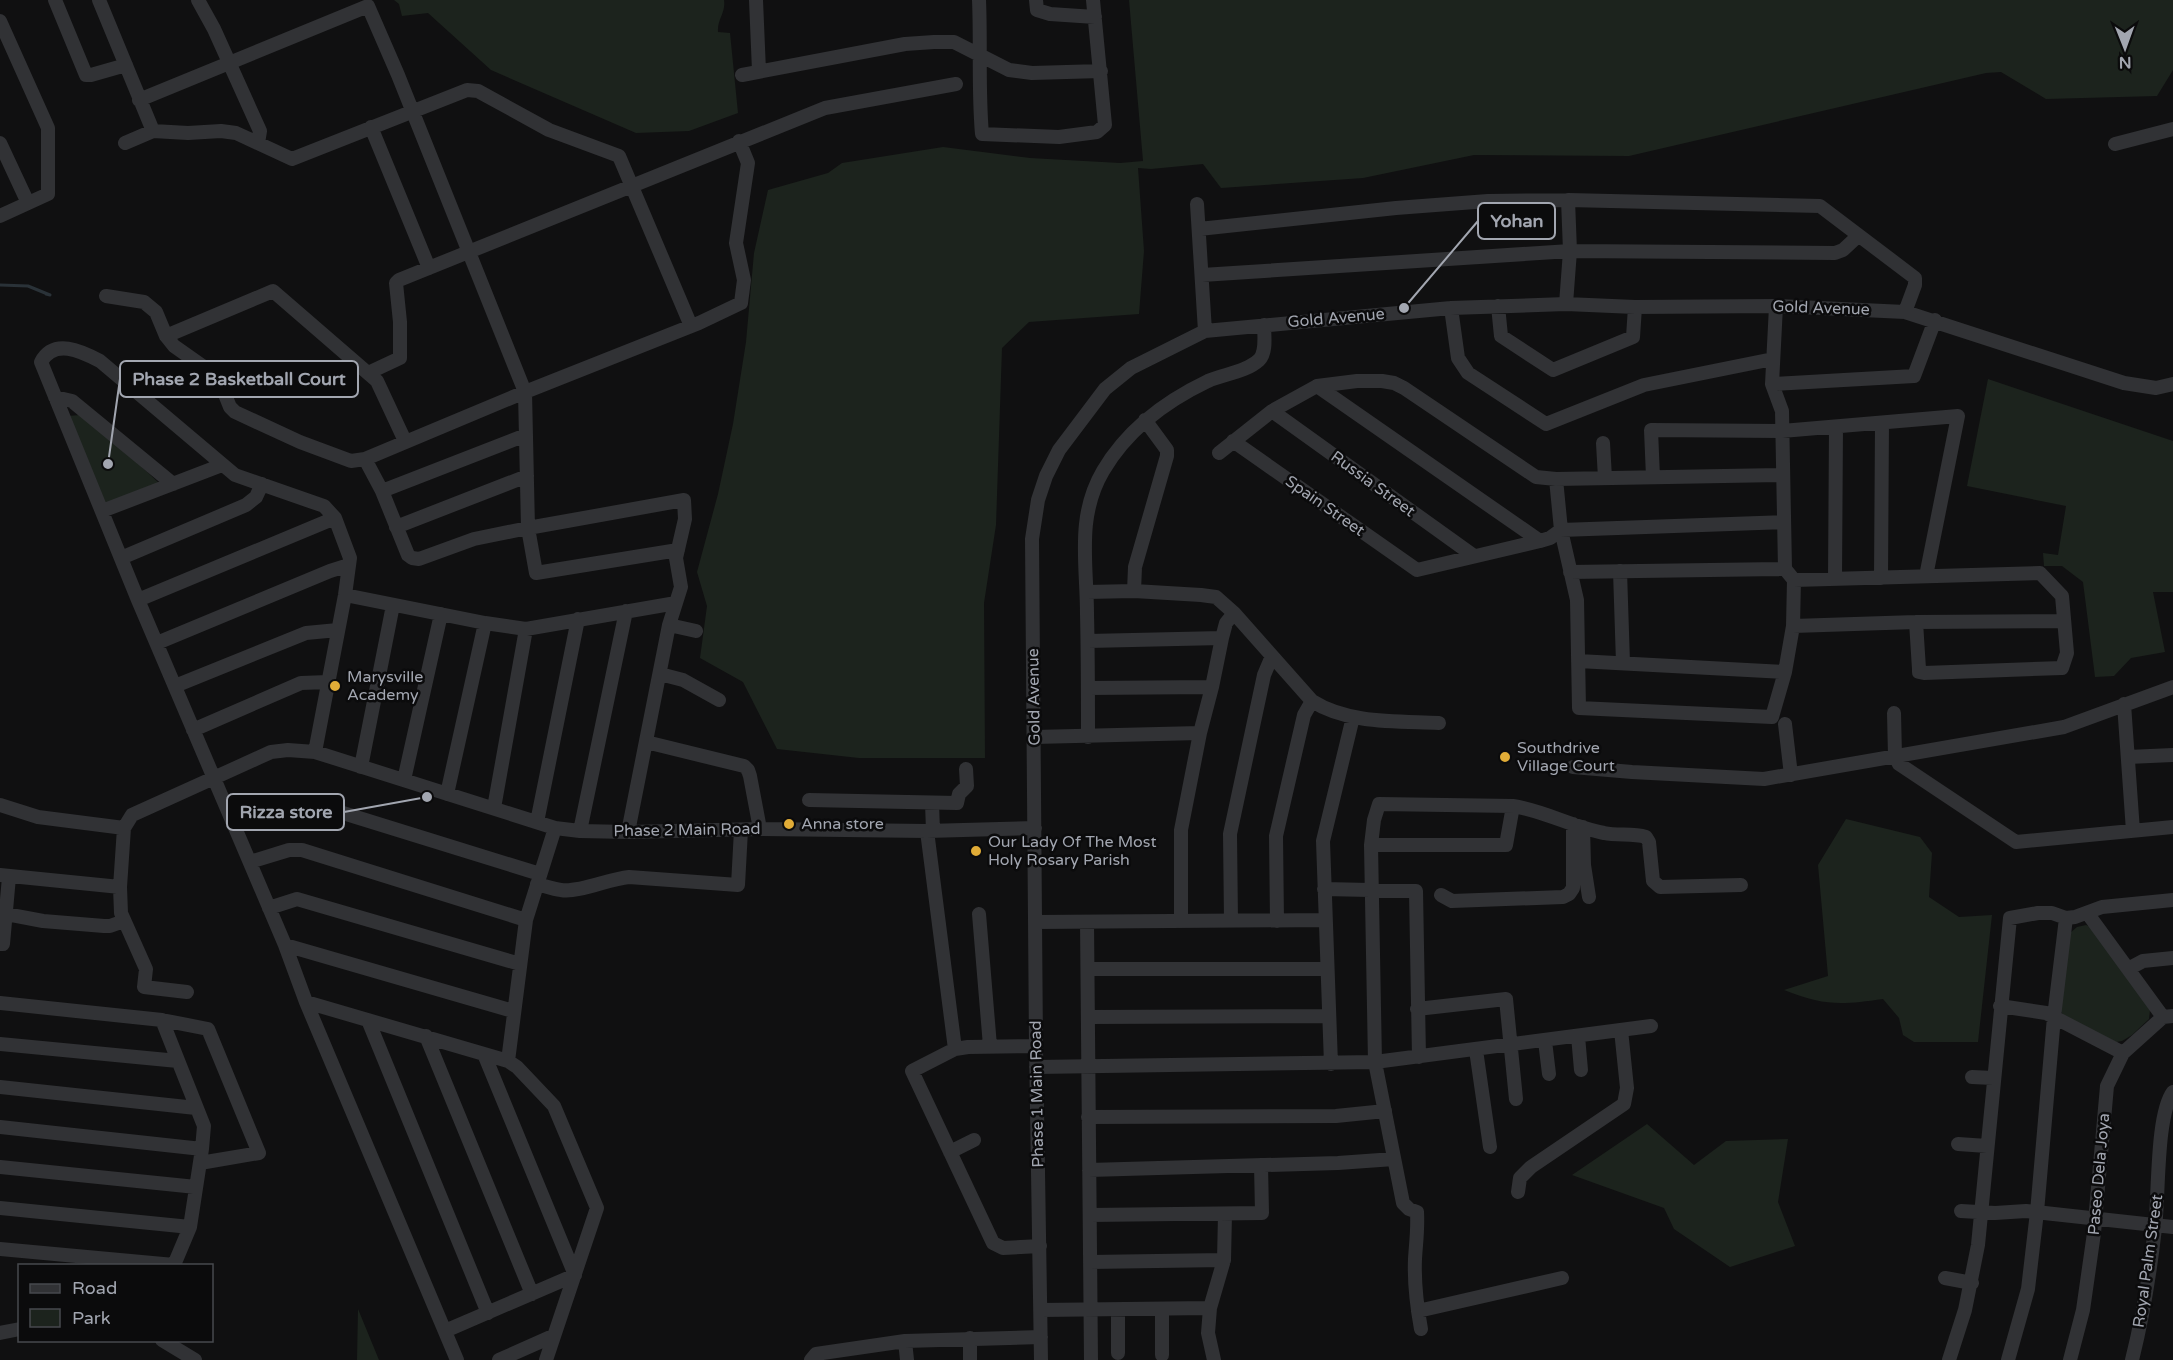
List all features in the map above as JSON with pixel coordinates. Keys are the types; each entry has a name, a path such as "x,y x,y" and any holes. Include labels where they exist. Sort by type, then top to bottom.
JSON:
{"street":[{"path":"55,0 86,75 126,65"},
{"path":"99,0 153,131"},
{"path":"198,0 230,63 260,131 258,143"},
{"path":"756,0 759,71"},
{"path":"979,0 982,134 1059,137 1097,132 1105,125 1093,0"},
{"path":"1036,0 1037,10 1050,14 1095,17"},
{"path":"140,100 368,6 525,392 528,528 536,573 678,550"},
{"path":"0,21 48,128 48,194 0,216"},
{"path":"742,75 905,44 934,42 954,42 1009,70 1032,73 1101,71"},
{"path":"368,373 400,358 400,322 396,283 399,280 825,108 956,84"},
{"path":"125,143 153,131 188,133 221,131 236,133 292,159 412,110 467,90 478,91 549,130 620,156 691,326"},
{"path":"371,127 429,267"},
{"path":"2115,144 2173,129"},
{"path":"106,296 144,302 156,312 166,336 174,346 218,377 230,407 235,412 300,442 351,461 365,459 739,305 744,280 736,243 748,163 740,141"},
{"path":"0,142 27,203"},
{"path":"1199,229 1407,207 1488,201 1568,200 1820,206 1915,278 1915,285 1905,312"},
{"path":"1566,304 1570,251 1568,200"},
{"path":"1197,204 1205,331"},
{"path":"1202,275 1570,251 1835,254 1844,250 1858,236"},
{"path":"166,336 273,291 377,381 405,441"},
{"name":"Gold Avenue","path":"1035,828 1032,539 1038,500 1046,476 1059,450 1104,389 1131,368 1205,331 1451,308 1566,304 1635,307 1776,306 1905,312 2124,383 2156,388 2173,384"},
{"path":"1498,306 1501,336 1553,370 1633,337 1635,307"},
{"path":"1556,479 1561,530 1577,600 1579,708 1772,717 1785,672 1793,626 1794,580 1785,569 1782,411 1773,384 1776,306"},
{"path":"1451,308 1458,358 1468,373 1546,424 1644,385 1773,359"},
{"path":"1773,384 1914,376 1935,320"},
{"path":"1088,737 1087,592 1083,536 1091,495 1103,470 1129,436 1145,420 1165,404 1260,359 1263,352 1264,325"},
{"path":"315,752 350,558 335,518 324,506 235,475 100,361 87,354 69,349 53,349 41,362 138,600 285,945 306,1002 457,1360"},
{"path":"1219,453 1272,411 1317,386 1357,381 1394,383 1536,477 1556,479 1783,475"},
{"path":"1317,386 1540,541"},
{"path":"55,397 72,400 173,484"},
{"name":"Russia Street","path":"1272,411 1474,556"},
{"path":"1653,477 1651,430 1782,431 1958,416 1926,576"},
{"path":"1134,591 1136,567 1167,456 1167,450 1145,420"},
{"path":"1881,578 1882,423"},
{"path":"1835,579 1836,427"},
{"path":"382,491 526,435"},
{"name":"Spain Street","path":"1233,441 1417,570 1474,556"},
{"path":"1603,443 1605,478"},
{"path":"365,459 382,491 408,555 418,559 474,539 684,500 685,519 676,558 681,587 669,625 628,832"},
{"path":"102,511 222,465"},
{"path":"396,527 527,476"},
{"path":"121,558 246,505 255,497 262,484"},
{"path":"138,600 335,518"},
{"path":"1474,556 1540,541 1550,538 1561,530 1784,522"},
{"path":"157,643 349,565"},
{"path":"1570,572 1785,569"},
{"path":"1620,571 1623,663"},
{"path":"1794,580 2040,573 2062,596 2067,653 2062,668 1930,674 1919,672 1916,622"},
{"path":"1087,592 1134,591 1216,597 1234,613 1312,701 1320,706 1353,717 1439,723"},
{"path":"345,595 485,624 526,629 676,603"},
{"path":"361,767 393,605"},
{"path":"580,831 626,611"},
{"path":"1181,921 1181,830 1222,638 1226,623 1234,613"},
{"path":"404,780 441,614"},
{"path":"537,822 578,619"},
{"path":"1793,626 2064,621"},
{"path":"447,794 485,624"},
{"path":"669,625 696,631"},
{"path":"494,808 526,629"},
{"path":"175,686 306,633 338,630"},
{"path":"1088,641 1222,638"},
{"path":"1231,921 1230,834 1264,675 1272,656"},
{"path":"1578,661 1785,672"},
{"path":"660,674 683,680 719,700"},
{"path":"193,730 302,683 328,682"},
{"path":"1088,688 1212,687"},
{"path":"1573,767 1764,779 2064,727 2173,687"},
{"path":"1277,921 1276,836 1304,715 1312,701"},
{"path":"2124,704 2133,831"},
{"path":"1894,713 1895,756 1899,764 2016,842 2173,827"},
{"path":"1331,1064 1323,841 1353,717"},
{"path":"1785,724 1791,775"},
{"path":"1034,737 1200,733"},
{"path":"646,742 744,766 750,776 760,829"},
{"name":"Phase 2 Main Road","path":"124,828 132,815 271,752 288,750 315,752 555,828 580,831 760,829 930,831 1035,828"},
{"path":"2128,757 2173,754"},
{"path":"809,800 957,803 959,794 966,786 966,769"},
{"path":"232,821 286,800 301,800 539,879 562,891 615,878 629,877 738,885 741,830"},
{"path":"932,803 930,831 955,1049"},
{"path":"1421,1329 1415,1259 1418,1236 1417,1212 1409,1209 1403,1203 1375,1062 1371,845 1374,820 1379,804 1513,806 1534,810 1606,834 1646,837 1649,842 1653,881 1660,887 1741,885"},
{"path":"0,805 38,817 124,828 120,887 121,913 146,969 144,987 187,992"},
{"path":"1371,845 1506,845 1513,806"},
{"path":"1441,896 1452,901 1563,897 1569,894 1574,888 1578,826"},
{"path":"1578,826 1589,897"},
{"path":"508,1061 526,920 555,828"},
{"name":"Phase 1 Main Road","path":"1035,828 1041,1360"},
{"path":"250,862 289,850 302,850 526,920"},
{"path":"0,944 3,944 4,876 120,887"},
{"path":"1324,889 1416,891 1419,1057"},
{"path":"269,908 297,899 520,964"},
{"path":"1949,1360 1972,1283 2010,918 2052,913 2066,918 2088,914 2102,907 2173,900"},
{"path":"3,914 43,921 110,926 124,921"},
{"path":"979,914 990,1046"},
{"path":"2088,914 2128,969 2168,1017"},
{"path":"2008,1360 2028,1289 2054,1017 2066,918"},
{"path":"1036,922 1325,920"},
{"path":"1087,922 1091,1360"},
{"path":"285,945 513,1011"},
{"path":"2128,969 2143,961 2173,957"},
{"path":"1088,969 1327,969"},
{"path":"1417,1009 1506,999 1516,1099"},
{"path":"306,1002 508,1061 517,1066 554,1106 597,1209 546,1360"},
{"path":"0,1003 162,1020 208,1029 259,1153 201,1156 0,1127"},
{"path":"2000,1006 2040,1011 2123,1053"},
{"path":"1088,1017 1329,1016"},
{"name":"Paseo Dela Joya","path":"2070,1360 2083,1310 2096,1220 2107,1086 2123,1053 2168,1017"},
{"path":"162,1020 204,1126 190,1227 174,1264"},
{"path":"368,1020 488,1313"},
{"path":"1036,1067 1375,1062 1651,1026"},
{"path":"1518,1192 1520,1178 1531,1167 1624,1104 1627,1088 1621,1030"},
{"path":"426,1036 532,1294"},
{"path":"1578,1036 1581,1070"},
{"path":"1545,1041 1549,1074"},
{"path":"0,1044 178,1061"},
{"path":"1036,1046 955,1049 912,1071 993,1243 1003,1248 1040,1246"},
{"path":"1476,1050 1490,1147"},
{"path":"484,1054 575,1275"},
{"path":"1972,1077 1993,1078"},
{"path":"0,1087 196,1108"},
{"name":"Royal Palm Street","path":"2132,1360 2144,1313 2155,1226 2166,1103 2173,1092"},
{"path":"1088,1117 1336,1116 1385,1111"},
{"path":"950,1152 974,1140"},
{"path":"1958,1143 1987,1146"},
{"path":"1089,1170 1394,1159"},
{"path":"1090,1215 1262,1212 1261,1165"},
{"path":"0,1167 196,1187"},
{"path":"0,1208 190,1227"},
{"path":"1961,1211 2037,1212 2173,1227"},
{"path":"1214,1360 1209,1333 1210,1308 1224,1260 1225,1214"},
{"path":"0,1249 163,1264"},
{"path":"1090,1262 1224,1260"},
{"path":"445,1331 575,1275"},
{"path":"1418,1311 1562,1278"},
{"path":"1945,1278 1972,1283"},
{"path":"1041,1310 1210,1308"},
{"path":"1162,1309 1162,1355"},
{"path":"1118,1310 1118,1353"},
{"path":"0,1333 18,1329"},
{"path":"499,1360 553,1336"},
{"path":"811,1360 816,1354 857,1354 905,1341 1041,1337"},
{"path":"970,1338 970,1360"},
{"path":"905,1341 907,1360"},
{"path":"170,1349 195,1360"}],"green space":[{"path":"394,0 724,0 718,32 730,33 738,113 689,131 636,133 491,70 428,13 402,16 399,4"},
{"path":"1129,0 2173,0 2173,70 2157,96 2046,99 2001,72 1986,73 1629,156 1474,155 1363,178 1221,188 1203,164 1138,168 1144,251 1139,314 1029,322 1002,348 996,525 984,603 985,758 859,758 777,749 743,682 700,658 707,606 697,572 718,494 733,424 746,342 754,253 768,190 828,173 842,163 943,147 1030,158 1120,163 1143,161"},
{"path":"1988,379 2173,441 2173,592 2153,592 2165,652 2131,658 2114,676 2095,677 2083,582 2062,566 2044,566 2043,553 2058,555 2066,506 1967,486"},
{"path":"80,415 115,442 160,484 106,505 68,416"},
{"path":"1846,819 1920,837 1932,853 1929,897 1959,917 1992,915 1978,1042 1914,1042 1903,1035 1899,1018 1883,999 1833,1003 1810,999 1784,990 1828,976 1818,865"},
{"path":"2086,925 2093,928 2150,1010 2149,1019 2122,1041 2116,1042 2064,1016 2060,1010 2070,933 2077,927"},
{"path":"1647,1124 1694,1165 1726,1141 1788,1139 1778,1202 1795,1246 1730,1267 1674,1229 1664,1208 1572,1175"},
{"path":"358,1309 379,1360 357,1360"}],"waterway":[{"path":"0,285 28,286 50,295 46,294"}],"place":[{"name":"Yohan","path":"1404,308"},
{"name":"Phase 2 Basketball Court","path":"108,464"},
{"name":"Marysville Academy","path":"335,686"},
{"name":"Southdrive Village Court","path":"1505,757"},
{"name":"Rizza store","path":"427,797"},
{"name":"Anna store","path":"789,824"},
{"name":"Our Lady Of The Most Holy Rosary Parish","path":"976,851"}]}
